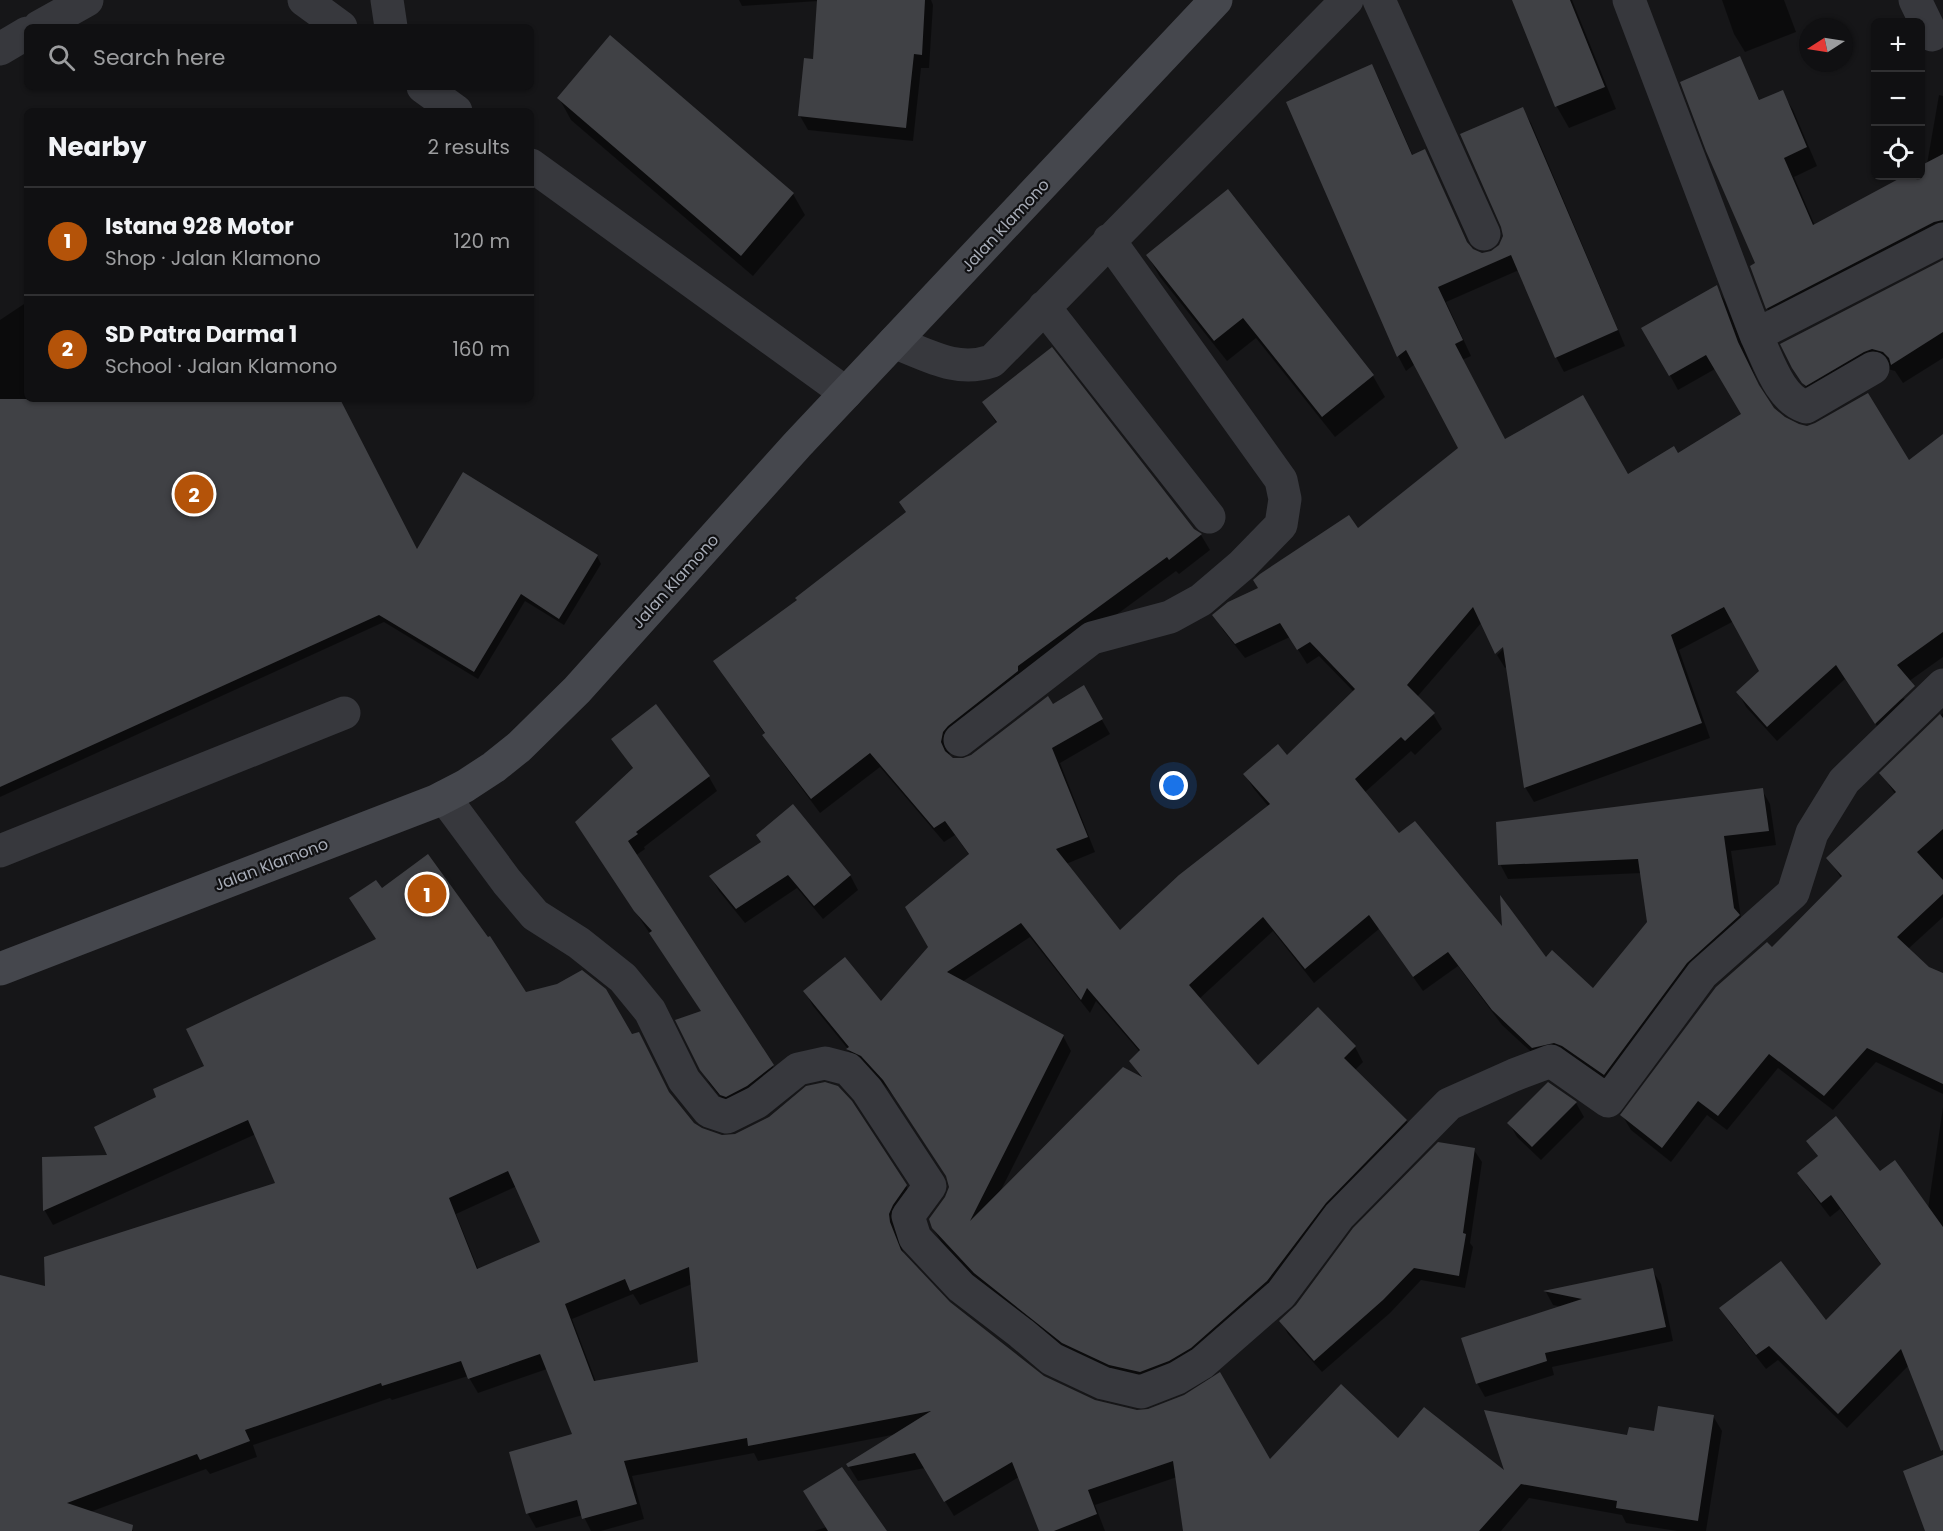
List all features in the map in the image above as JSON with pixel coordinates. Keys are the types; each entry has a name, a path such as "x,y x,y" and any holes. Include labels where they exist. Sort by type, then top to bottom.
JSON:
{"main road":[{"name":"Jalan Klamono","path":"0,969 444,797 465,786 510,754 577,690 846,393 1216,0"}],"street":[{"path":"44,24 87,0"},
{"path":"304,0 337,24"},
{"path":"387,0 391,24"},
{"path":"894,342 960,366 976,366 992,361 1347,0"},
{"path":"1379,0 1484,234"},
{"path":"1629,0 1756,335 1781,385 1798,405 1806,407 1873,368"},
{"path":"1915,0 1932,35"},
{"path":"0,49 24,35"},
{"path":"427,90 452,108"},
{"path":"534,167 846,393"},
{"path":"1756,335 1943,239"},
{"path":"960,740 1092,638 1170,617 1201,600 1242,565 1281,525 1285,499 1281,480 1109,240"},
{"path":"1044,307 1209,517"},
{"path":"444,797 507,882 535,915 579,943 623,978 650,1011 684,1080 709,1111 727,1117 757,1102 798,1069 825,1063 848,1069 867,1090 930,1186 908,1216 915,1238 961,1287 1052,1359 1103,1383 1141,1392 1178,1378 1202,1363 1281,1294 1339,1216 1449,1104 1551,1061 1608,1101 1702,974 1793,893 1812,833 1844,781 1943,685"},
{"path":"0,851 344,713"}],"building":[{"path":"817,0 925,0 922,55 914,54 906,128 798,116 804,58 813,59"},
{"path":"1512,0 1570,0 1605,87 1555,107"},
{"path":"610,35 794,193 741,256 557,98"},
{"path":"1740,56 1759,100 1783,90 1807,147 1784,158 1813,225 1897,180 1925,180 1925,163 1943,154 1943,220 1934,222 1766,309 1750,266 1755,263 1706,151 1680,82"},
{"path":"1372,64 1412,155 1425,149 1467,242 1473,249 1482,253 1491,251 1499,245 1503,236 1460,134 1523,107 1618,330 1555,358 1511,255 1438,287 1463,340 1455,344 1505,439 1583,395 1628,474 1674,446 1678,453 1741,414 1706,355 1669,376 1641,328 1717,285 1738,342 1759,385 1774,408 1785,417 1807,426 1868,393 1909,460 1943,434 1943,632 1897,665 1915,686 1875,724 1836,665 1767,727 1736,692 1759,671 1724,607 1671,635 1702,723 1524,788 1503,647 1495,654 1473,607 1407,685 1435,713 1405,741 1401,737 1355,779 1399,833 1415,821 1502,926 1500,895 1546,957 1552,950 1593,988 1647,922 1638,859 1498,865 1496,822 1763,788 1769,831 1724,836 1734,908 1740,915 1687,963 1604,1075 1554,1043 1532,1048 1492,1010 1448,952 1413,977 1369,915 1305,969 1263,917 1189,985 1258,1065 1318,1007 1356,1046 1344,1058 1407,1120 1326,1203 1267,1281 1191,1348 1169,1361 1140,1372 1109,1365 1062,1343 974,1273 932,1228 929,1219 945,1197 949,1187 946,1176 883,1080 861,1056 846,1049 849,1047 803,991 845,957 881,1001 928,947 905,907 969,854 945,821 934,828 870,753 811,799 762,735 765,733 713,661 797,600 795,598 906,512 899,502 997,422 982,402 1052,347 1194,529 1202,534 1169,560 1167,557 1018,666 1018,671 948,726 943,732 941,742 945,751 953,758 971,755 1048,696 1053,704 1084,685 1103,719 1052,748 1088,837 1056,849 1120,930 1179,875 1270,804 1243,774 1278,744 1287,755 1355,689 1310,642 1297,650 1280,623 1235,644 1212,615 1228,602 1258,588 1253,580 1260,574 1349,515 1358,528 1458,448 1406,350 1397,357 1286,102","holes":["1021,923 1081,1000 1087,988 1140,1050 1129,1061 1142,1077 1123,1067 970,1221 1064,1035 947,972"]},
{"path":"1228,189 1374,375 1322,417 1243,318 1214,341 1146,255"},
{"path":"1943,260 1943,332 1891,365 1889,358 1883,352 1872,349 1806,386 1802,383 1780,344"},
{"path":"0,399 24,399 24,402 342,402 417,549 463,472 598,555 559,619 521,594 474,672 379,615 0,787"},
{"path":"656,704 710,776 636,832 638,834 628,841 774,1065 747,1086 726,1097 720,1095 700,1070 675,1020 701,1011 649,933 652,931 634,911 575,822 633,768 611,739"},
{"path":"1940,714 1943,718 1943,829 1917,852 1943,880 1943,894 1897,937 1929,967 1943,973 1943,1084 1867,1048 1824,1096 1769,1054 1718,1116 1698,1101 1662,1148 1620,1115 1716,987 1767,942 1772,947 1842,876 1826,858 1896,792 1879,773"},
{"path":"793,804 851,875 814,906 788,875 736,909 709,876 761,842 756,835"},
{"path":"428,854 488,937 490,936 526,992 557,984 582,970 606,989 632,1034 639,1032 669,1092 694,1123 702,1128 722,1135 735,1134 769,1117 806,1086 825,1082 838,1086 852,1101 907,1185 889,1214 901,1250 950,1302 1044,1376 1095,1400 1137,1410 1148,1409 1184,1395 1220,1372 1270,1459 1341,1384 1398,1438 1424,1407 1504,1470 1484,1410 1627,1435 1629,1427 1654,1431 1658,1406 1714,1415 1698,1521 1616,1508 1617,1501 1521,1484 1479,1531 1183,1531 1173,1461 1088,1490 1097,1514 1054,1531 1039,1531 1012,1462 944,1502 915,1453 848,1467 846,1464 931,1411 748,1446 747,1438 624,1461 637,1504 582,1519 577,1500 526,1514 509,1452 572,1434 540,1354 468,1379 461,1361 382,1386 381,1383 245,1430 250,1441 200,1460 197,1454 67,1503 133,1525 132,1531 0,1531 0,1275 45,1286 44,1257 275,1183 248,1120 43,1211 42,1157 107,1155 94,1127 156,1097 153,1089 204,1066 186,1029 376,939 349,898 376,880 382,888","holes":["508,1171 540,1242 477,1269 449,1198","689,1267 698,1362 594,1381 565,1304 625,1279 630,1291"]},
{"path":"1548,1082 1577,1102 1532,1147 1507,1123"},
{"path":"1836,1116 1880,1171 1895,1160 1943,1227 1943,1450 1941,1451 1901,1349 1838,1414 1769,1346 1756,1355 1719,1308 1781,1261 1826,1320 1881,1264 1831,1195 1821,1203 1797,1173 1818,1156 1806,1141"},
{"path":"1438,1142 1475,1148 1459,1276 1414,1268 1383,1300 1314,1361 1279,1321 1296,1305 1353,1228"},
{"path":"1653,1268 1666,1327 1545,1353 1547,1361 1476,1384 1461,1338 1582,1299 1543,1291"},
{"path":"1943,1455 1943,1531 1925,1531 1903,1471"},
{"path":"842,1467 887,1531 828,1531 803,1491"}],"place":[{"name":"SD Patra Darma 1","path":"194,494"},
{"name":"Istana 928 Motor","path":"427,894"}]}
